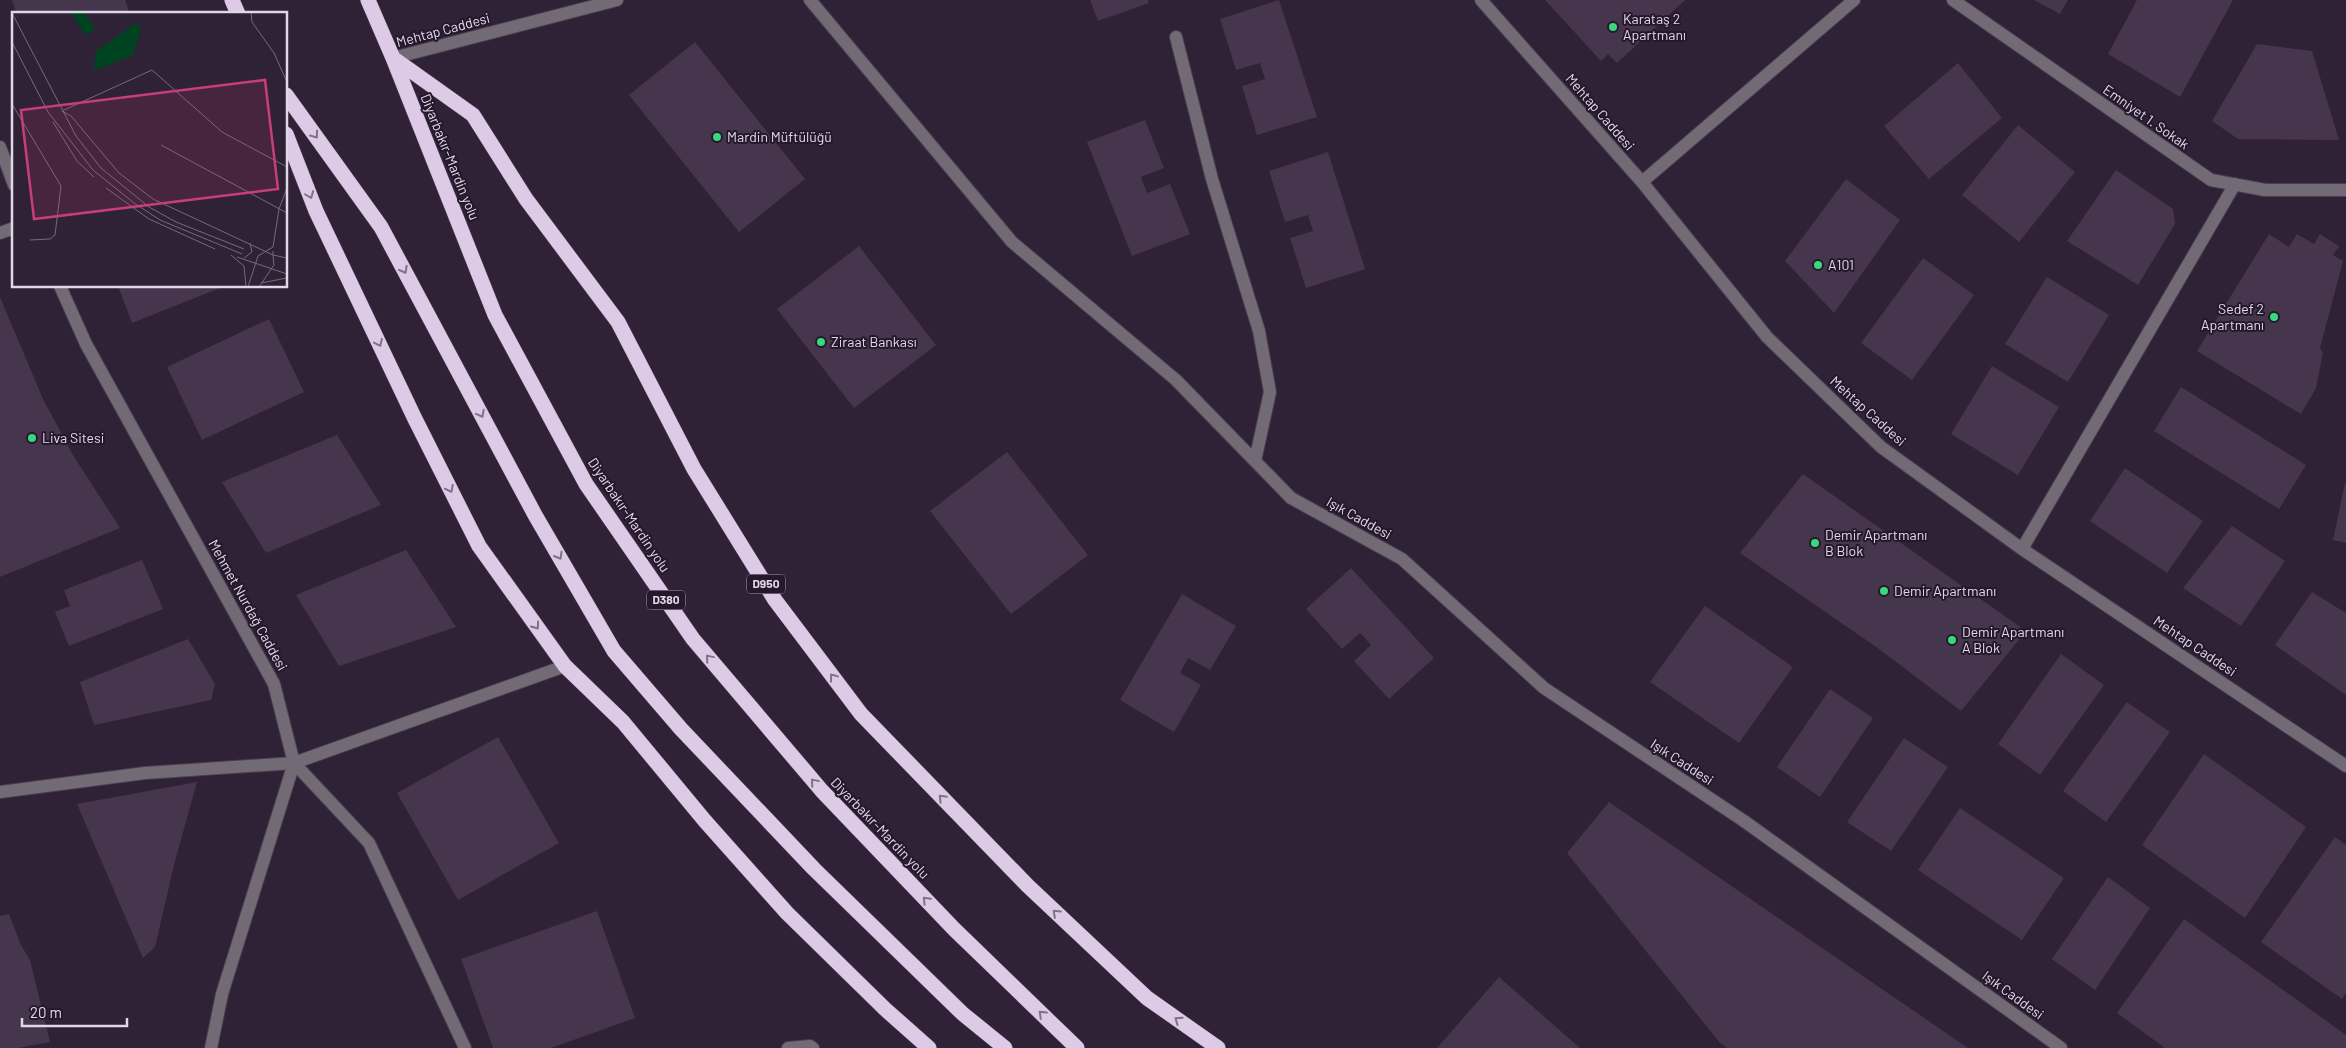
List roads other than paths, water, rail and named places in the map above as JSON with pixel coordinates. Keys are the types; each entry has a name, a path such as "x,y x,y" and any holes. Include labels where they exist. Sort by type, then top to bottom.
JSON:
{"highway":[{"path":"232,0 237,12"},
{"name":"Diyarbakır-Mardin yolu","path":"368,0 495,315 586,484 693,639 822,791 954,929 1077,1048"},
{"name":"D950","path":"393,58 473,115 526,199 618,322 694,469 775,600 861,714 1028,886 1140,991 1218,1048"},
{"path":"288,98 382,227 535,516 614,651 681,729 814,869 963,1014 1005,1048"},
{"path":"288,139 316,211 478,546 566,666 623,722 705,821 788,913 885,1009 929,1048"}],"street":[{"name":"Mehtap Caddesi","path":"393,58 617,0"},
{"name":"Işık Caddesi","path":"810,0 1012,242 1176,380 1291,498 1402,559 1544,688 1744,820 2061,1048"},
{"name":"Mehtap Caddesi","path":"1481,0 1642,182 1767,337 1881,447 2022,548 2346,766"},
{"path":"1642,182 1854,0"},
{"name":"Emniyet 1. Sokak","path":"1953,0 2212,180 2265,190 2346,190"},
{"path":"1176,37 1212,179 1259,331 1270,392 1256,461"},
{"path":"0,147 12,180"},
{"path":"2022,548 2235,184"},
{"path":"0,233 12,229"},
{"name":"Mehmet Nurdağ Caddesi","path":"61,288 86,344 274,684 294,763"},
{"path":"0,792 145,773 294,763 566,666"},
{"path":"211,1048 222,994 294,763"},
{"path":"294,763 368,843 465,1048"},
{"path":"788,1048 810,1046 813,1048"}],"place":[{"name":"Karataş 2 Apartmanı","path":"1613,27"},
{"name":"Mardin Müftülüğü","path":"717,137"},
{"name":"A101","path":"1818,265"},
{"name":"Sedef 2 Apartmanı","path":"2274,317"},
{"name":"Ziraat Bankası","path":"821,342"},
{"name":"Liva Sitesi","path":"32,438"},
{"name":"Demir Apartmanı B Blok","path":"1815,543"},
{"name":"Demir Apartmanı","path":"1884,591"},
{"name":"Demir Apartmanı A Blok","path":"1952,640"}]}
